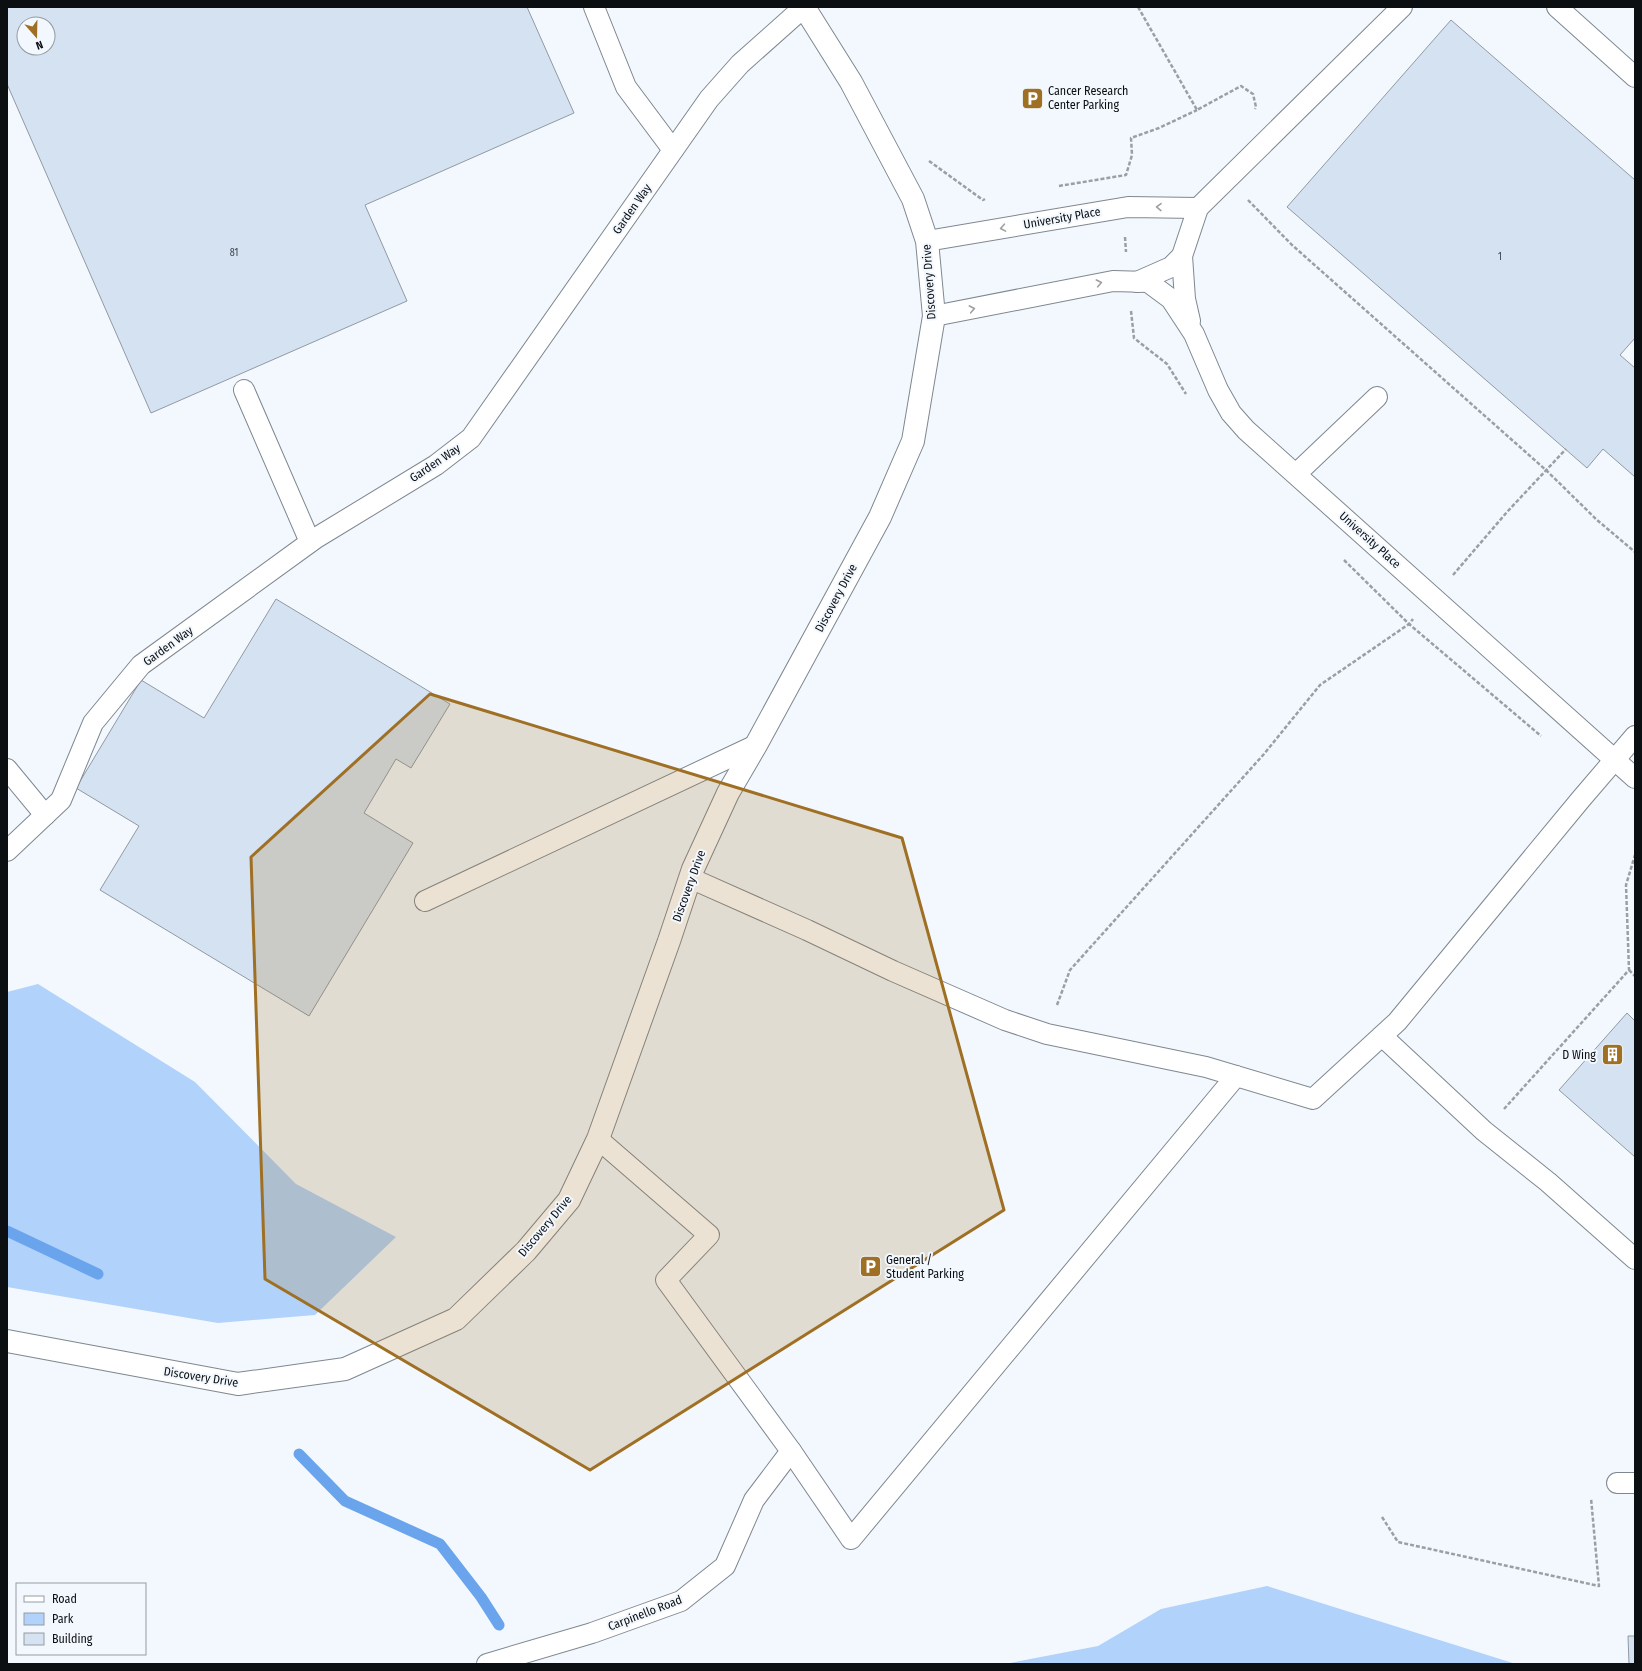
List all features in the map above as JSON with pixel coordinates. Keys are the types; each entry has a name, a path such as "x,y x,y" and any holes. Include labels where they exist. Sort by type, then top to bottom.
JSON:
{"street":[{"name":"Discovery Drive","path":"7,1341 238,1384 345,1370 456,1319 526,1251 569,1200 598,1139 670,941 690,878 728,793 756,745 880,516 913,441 934,316 927,241 909,192 851,82 804,7"}],"lane":[{"path":"594,7 626,86 673,150"},
{"name":"Garden Way","path":"7,851 61,800 93,723 141,665 310,542 436,465 471,438 709,99 740,64 804,7"},
{"path":"1194,334 1185,299 1182,256 1198,208 1402,7"},
{"path":"1557,7 1635,77"},
{"name":"University Place","path":"927,241 1128,207 1198,208"},
{"name":"University Place","path":"1137,282 1171,267 1182,256"},
{"name":"University Place","path":"934,316 1113,281 1148,282 1171,299 1194,334 1218,390 1231,413 1246,430 1635,778"},
{"path":"244,390 310,542"},
{"path":"1296,474 1377,397"},
{"path":"690,878 807,930 893,971 1005,1020 1047,1034 1206,1067 1313,1099 1397,1022 1614,759 1635,736"},
{"path":"425,901 756,745"},
{"path":"7,769 45,815"},
{"path":"1382,1036 1484,1131 1548,1182 1635,1259"},
{"path":"598,1139 709,1236 666,1280 791,1451 851,1539 1236,1076"},
{"name":"Carpinello Road","path":"487,1664 592,1633 681,1601 725,1566 754,1500 791,1451"}],"path":[{"path":"1138,7 1198,110"},
{"path":"1059,186 1126,175 1132,154 1131,138 1159,128 1198,110 1241,86 1253,94 1256,107 1254,112"},
{"path":"928,160 983,200 990,198"},
{"path":"1232,175 1250,203 1292,245 1547,471 1597,520 1635,552"},
{"path":"1047,1034 1070,970 1264,754 1320,685 1409,624 1507,512 1566,449"},
{"path":"1635,855 1626,885 1629,970 1635,976"},
{"path":"1484,1131 1629,970"},
{"path":"1382,1517 1398,1542 1599,1586 1590,1482 1626,1483"}],"highlighted area":[{"path":"430,694 902,838 1004,1210 590,1470 265,1279 251,857"}],"green space":[{"path":"38,984 195,1082 296,1184 396,1237 315,1315 218,1323 7,1287 7,992"},
{"path":"1267,1586 1516,1664 1005,1664 1098,1646 1161,1609"}],"building":[{"path":"7,7 527,7 574,113 365,205 407,301 151,413 7,84"},
{"path":"1451,20 1635,180 1635,338 1620,355 1635,368 1635,477 1603,449 1587,468 1287,207"},
{"path":"276,599 450,704 411,768 396,759 364,813 413,843 309,1016 100,890 139,826 76,788 141,680 204,718"},
{"name":"D Wing","path":"1627,1013 1635,1021 1635,1157 1559,1090"},
{"path":"1628,1636 1635,1636 1635,1664 1629,1664"}],"waterway":[{"path":"7,1231 98,1274"},
{"path":"299,1454 345,1501 440,1544 481,1597 499,1625"}],"place":[{"name":"Cancer Research Center Parking","path":"1032,98"},
{"name":"D Wing","path":"1612,1055"},
{"name":"General / Student Parking","path":"871,1267"}]}
